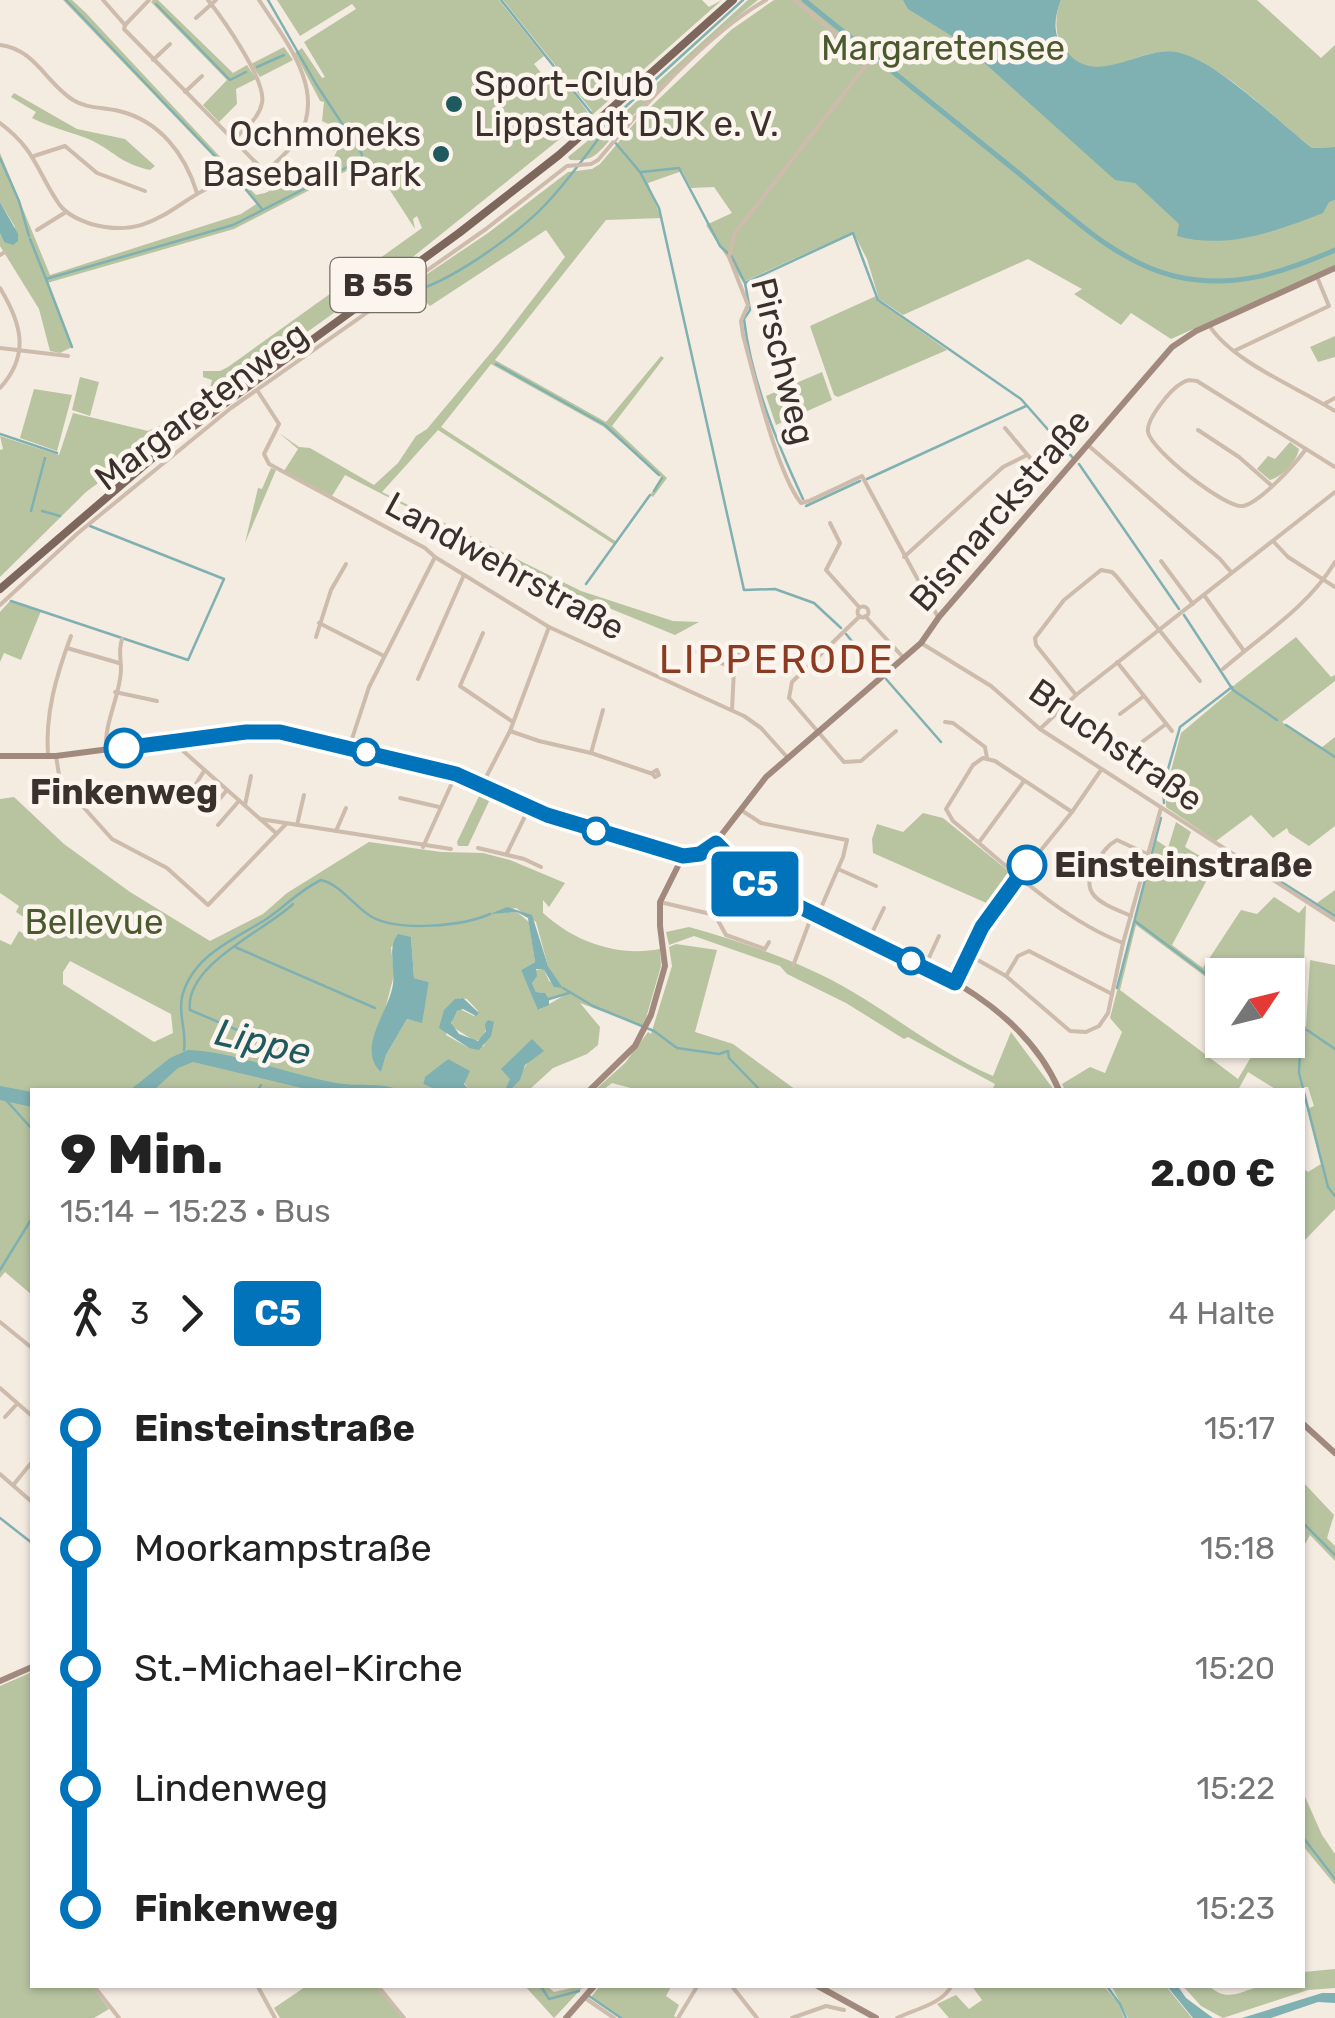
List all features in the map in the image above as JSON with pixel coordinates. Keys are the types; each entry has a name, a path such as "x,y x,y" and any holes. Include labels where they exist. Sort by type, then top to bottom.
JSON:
{"main road":[{"name":"B 55","path":"0,586 67,522 181,429 556,152 730,0"},
{"name":"Bismarckstraße","path":"716,843 740,810 788,758 920,642 1172,347 1209,325 1335,268"},
{"path":"0,756 52,756 272,731 456,774 530,808 683,856 700,854 716,843 759,887 988,1003 1009,1020 1039,1055 1058,1088"},
{"path":"592,1088 622,1060 646,1027 664,970 660,902 683,856"},
{"path":"1305,1425 1335,1453"},
{"path":"0,1680 30,1668"},
{"path":"566,2018 592,1988"},
{"path":"833,1989 846,2006 876,2018"}],"street":[{"path":"104,0 154,60 277,184"},
{"path":"125,24 150,0"},
{"path":"260,0 305,79 308,100 301,133 265,172"},
{"name":"Margaretenweg","path":"0,605 78,533 256,390 567,166 598,160 617,136 720,34 766,0"},
{"name":"Pirschweg","path":"794,0 866,62 740,223 730,254 748,305 741,320 755,378 796,497 802,503 810,502 862,476 904,557"},
{"path":"196,18 211,1 263,88 262,108 233,140"},
{"path":"154,60 170,44"},
{"path":"0,45 22,51 82,105 124,112 156,129 182,157 197,192"},
{"path":"185,92 202,76"},
{"path":"0,124 34,156 66,212 94,225 121,228 166,216 197,192 237,177 254,162"},
{"path":"301,133 334,149"},
{"path":"34,156 65,146 96,173 145,191"},
{"path":"37,230 66,212"},
{"path":"1236,350 1329,306 1316,276"},
{"path":"0,288 16,320 19,350 16,370 0,388"},
{"path":"1209,325 1223,342 1265,371 1335,411"},
{"path":"0,348 68,356"},
{"path":"1306,449 1248,504 1232,504 1208,490 1152,442 1148,432 1150,420 1179,385 1197,381 1335,467"},
{"name":"Landwehrstraße","path":"256,390 279,424 264,460 425,548 549,627 732,710 761,728 788,758"},
{"path":"1324,404 1335,398"},
{"path":"1005,428 1036,465"},
{"path":"1198,430 1272,485"},
{"path":"1089,446 1220,558 1232,574"},
{"path":"938,617 904,557 1002,467 1027,454"},
{"path":"1040,729 1076,695 1335,492"},
{"path":"830,524 840,543 826,570 860,607 867,609 790,686 792,703 848,764 861,761 896,731"},
{"path":"1272,541 1288,557 1335,587"},
{"path":"348,749 369,688 435,557"},
{"path":"1161,561 1193,604"},
{"path":"1223,669 1300,605 1335,562"},
{"path":"316,637 331,590 346,564"},
{"path":"1076,695 1034,638 1064,600 1100,570 1112,572 1200,681"},
{"path":"418,679 464,575"},
{"path":"1204,595 1244,651"},
{"path":"863,616 902,656"},
{"path":"319,623 384,656"},
{"path":"482,784 510,731 549,627"},
{"path":"483,633 460,684 512,722"},
{"path":"71,636 48,716 52,756 60,781 112,839 167,868 208,905 286,824"},
{"path":"106,750 106,729 121,668 117,655 122,639"},
{"name":"Bruchstraße","path":"920,642 991,686 1040,729 1335,920"},
{"path":"686,647 734,669"},
{"path":"67,648 119,663"},
{"path":"732,710 734,669 740,649"},
{"path":"1118,662 1172,732"},
{"path":"115,692 157,701"},
{"path":"1120,714 1144,696"},
{"path":"591,753 603,710"},
{"path":"945,722 985,747 987,758 1072,812"},
{"path":"1142,742 1166,724"},
{"path":"510,731 652,774"},
{"path":"178,741 182,750 277,834"},
{"path":"987,758 974,765 948,802 946,809 953,821 1058,906 1124,943"},
{"path":"189,795 204,770"},
{"path":"955,983 994,908 1102,770"},
{"path":"423,846 456,774"},
{"path":"245,806 251,776"},
{"path":"980,841 1024,781"},
{"path":"208,813 227,790"},
{"path":"297,827 304,795"},
{"path":"400,798 441,808"},
{"path":"218,824 239,801"},
{"path":"335,833 346,808"},
{"path":"507,854 530,808"},
{"path":"969,954 1006,976 1063,1026 1078,1033 1104,1022 1161,808"},
{"path":"740,810 761,824 843,838 848,843 793,966"},
{"path":"260,819 451,849"},
{"path":"1131,916 1094,896 1088,887 1089,877 1107,846 1116,840 1148,855"},
{"path":"478,848 541,867"},
{"path":"838,869 876,886"},
{"path":"660,902 716,916 726,936 766,950 768,942"},
{"path":"868,942 884,908"},
{"path":"924,968 939,936"},
{"path":"1006,976 1018,956 1029,951 1112,994"},
{"path":"0,1322 30,1346"},
{"path":"0,1388 30,1414"},
{"path":"5,1418 17,1404"},
{"path":"14,1484 30,1464"},
{"path":"0,1474 30,1500"},
{"path":"95,1988 119,2018"},
{"path":"258,1988 276,2018"},
{"path":"379,1988 404,2018"},
{"path":"678,2018 696,1988"},
{"path":"733,1988 757,2018"},
{"path":"897,2018 937,2001 950,1988"},
{"path":"584,1997 614,2018"},
{"path":"792,2018 826,2006 846,2006 843,2018"}],"green space":[{"path":"63,0 72,0 85,12 237,175 232,176"},
{"path":"153,0 158,0 233,73 247,65 256,79 236,89 237,104 219,122 203,105 227,80"},
{"path":"277,0 499,0 544,56 534,64 559,95 570,88 589,114 592,111 503,0 702,0 709,7 722,0 573,132 414,256 206,404 212,380 203,377 203,371 228,367 422,228 417,216 413,219 415,229 371,161 234,229 47,283 72,347 60,353 50,351 39,309 0,246 0,233 4,242 15,227 0,202 0,153 50,275 241,214 258,203 237,181 240,178 256,195 265,193 333,159 346,132 322,121 324,102 295,53 302,48 325,77 304,42 356,9 352,4 300,36"},
{"path":"748,0 758,0 718,32 616,132 612,128 614,122"},
{"path":"774,0 953,0 1329,201 1335,200 1335,266 1171,339 1131,313 1121,325 1074,294 1082,289 1028,259 903,315 879,299 867,259 853,232 743,282 706,225 732,213 714,187 691,188 682,171 648,183 661,218 606,220 495,360 606,422 661,356 664,358 612,426 667,478 653,497 650,495 662,478 604,427 491,364 441,427 617,542 615,545 438,430 382,492 581,591 673,621 699,622 675,635 528,575 458,533 345,475 332,496 284,471 298,449 279,433 374,485 398,463 416,436 427,429 499,343 565,257 546,230 430,306 420,296 406,303 399,293 488,233 568,172 600,164 638,119 731,30"},
{"path":"1061,0 1257,0 1321,58 1335,45 1335,147 1312,148 1242,89 1202,64 1157,53 1104,68 1074,61 1057,34"},
{"path":"284,47 293,60 260,77 251,64"},
{"path":"14,93 77,129 125,139 155,166 150,170 132,164 93,141 32,118 36,112 11,97"},
{"path":"596,134 609,141 600,151 583,160 570,160 568,157"},
{"path":"876,296 947,350 838,397 810,326"},
{"path":"1335,336 1335,357 1318,362 1310,347"},
{"path":"822,372 832,400 776,425 766,396"},
{"path":"80,377 99,382 90,416 72,410"},
{"path":"34,389 72,395 57,451 20,438"},
{"path":"73,413 148,431 173,420 176,425 86,492 0,577 0,436 59,455"},
{"path":"1290,442 1299,449 1295,458 1284,472 1270,480 1257,469 1268,456 1275,459"},
{"path":"271,468 276,470 245,543 258,488 262,489"},
{"path":"10,601 41,611 21,660 4,653 0,662 0,612"},
{"path":"1296,637 1331,677 1335,675 1335,681 1282,722 1321,748 1335,737 1335,826 1309,846 1287,828 1273,838 1251,815 1216,841 1166,807 1166,789 1181,733"},
{"path":"480,794 490,799 468,846 458,846 457,842"},
{"name":"Bellevue","path":"14,797 64,844 130,892 210,941 263,914 287,893 369,842 441,852 483,853 565,883 549,907 543,900 543,913 569,932 597,945 628,951 660,949 661,966 642,1026 580,1003 600,1027 598,1045 587,1054 553,1068 531,1088 511,1088 532,1058 532,1040 506,1088 468,1088 448,1059 425,1078 423,1084 432,1088 30,1088 30,1293 5,1272 0,1278 0,940 11,945 19,931 36,941 43,930 16,912 19,906 0,893 0,799","holes":["516,908 536,922 548,966 562,987 549,981 544,970 535,970 532,983 536,992 549,999 563,996 539,1010 521,970 535,962 529,922 517,912 493,913","411,937 414,978 429,982 421,1022 407,1019 381,1071 382,1021 394,975 391,947","70,961 171,1014 173,1033 154,1042 63,984 63,972","459,998 467,999 478,1011 474,1016 460,1009 453,1015","453,1015 451,1026 475,1041 481,1039 487,1028 484,1046 469,1048 446,1035"]},
{"path":"923,813 943,818 1012,874 991,905 873,853 877,824 903,832"},
{"path":"1176,822 1191,832 1185,847 1215,865 1172,945 1203,968 1205,965 1205,976 1136,925 1120,990 1205,1054 1205,1058 1238,1079 1250,1058 1305,1058 1310,960 1335,965 1335,1209 1305,1240 1305,1170 1308,1172 1321,1164 1307,1109 1314,1106 1308,1087 1274,1088 1248,1072 1239,1088 1064,1088 1062,1084 1090,1067 1105,1073 1122,1032 1110,1018 1156,840 1168,848"},
{"path":"1272,875 1317,903 1335,890 1335,918"},
{"path":"1274,897 1299,913 1306,905 1304,958 1210,958 1241,910 1257,914"},
{"path":"689,927 793,962 853,992 956,1058 993,1076 1011,1032 1053,1088 993,1088 995,1084 908,1037 904,1039 846,1003 787,974 780,966 694,936 669,945 666,932"},
{"path":"676,944 717,950 695,1032 733,1044 793,1088 631,1088 612,1083 597,1088 625,1063 648,1032 651,1034 672,966 669,947"},
{"path":"1305,1484 1334,1515 1327,1538 1335,1546 1335,1561 1310,1535 1305,1544"},
{"path":"30,1673 30,1988 93,1988 109,2009 94,2018 0,2018 0,1686"},
{"path":"1305,1797 1335,1854 1335,1885 1305,1848"},
{"path":"1335,1969 1335,1988 1308,1990 1223,2018 1201,2006 1185,1988 1212,1988 1227,1995 1255,1988 1305,1988 1305,1972"},
{"path":"304,1988 377,1988 402,2018 280,2018 274,2008"},
{"path":"527,1988 549,1988 554,1992 582,1988 554,2018"},
{"path":"598,1988 670,1988 666,1996 679,2005 674,2016 677,2018 622,2018 591,1997"},
{"path":"973,1988 1106,1988 1119,2004 1124,2018 949,2018 937,2004 956,1995 969,2009 982,2000"},
{"path":"1113,1988 1167,1988 1192,2018 1128,2018"}],"water":[{"name":"Margaretensee","path":"903,0 1061,0 1056,32 1065,50 1078,61 1105,66 1165,52 1195,59 1230,80 1312,148 1335,147 1335,200 1329,202 1323,213 1251,237 1214,241 1177,236 1179,224 1135,183 1115,180 960,41 908,9"},
{"path":"0,202 18,234 13,245 4,242 0,233"},
{"path":"507,907 532,915 548,966 563,988 554,987 544,970 536,969 532,983 536,992 545,993 549,999 549,1005 538,1010 521,970 535,962 528,918 517,912 490,914"},
{"path":"398,934 411,937 414,978 429,982 422,1023 407,1019 381,1072 374,1063 372,1042 392,989 393,946"},
{"path":"463,998 479,1013 476,1016 463,1009 457,1011 451,1023 459,1034 478,1041 488,1020 494,1022 491,1036 479,1050 469,1048 439,1028 444,1010 455,999"},
{"path":"532,1039 544,1051 525,1065 520,1080 512,1088 506,1088 510,1079 501,1069"},
{"path":"188,1050 205,1051 336,1083 392,1088 302,1088 193,1062 178,1068 156,1088 132,1088 170,1058"},
{"path":"448,1059 470,1071 464,1084 467,1088 432,1088 423,1084 425,1077"},
{"path":"0,1086 30,1092 30,1107 0,1100"},
{"path":"1168,1988 1179,1988 1213,2018 1193,2018"},
{"path":"1322,1993 1335,1993 1335,2003 1318,2002 1271,2018 1242,2018"}],"waterway":[{"path":"66,0 234,176"},
{"path":"30,239 46,279 233,225 361,160 362,154 268,0"},
{"path":"501,0 591,113"},
{"path":"399,293 415,291 455,273 533,217 579,164 599,138 601,129 743,0"},
{"path":"804,0 1088,230 1151,269 1196,280 1237,280 1296,266 1335,250"},
{"path":"156,4 230,80 246,72"},
{"path":"257,67 284,55"},
{"path":"608,134 640,172 659,208 744,590 775,589 814,603 841,628"},
{"path":"0,158 29,236"},
{"path":"641,172 679,168 720,246 732,257 745,283 750,310 744,319 747,342 759,388 803,499"},
{"path":"238,180 262,209"},
{"path":"745,283 853,233 878,300 1021,399 1073,458"},
{"path":"46,279 72,347"},
{"path":"496,364 605,425 659,475"},
{"path":"867,479 1026,406"},
{"path":"0,434 57,453"},
{"path":"31,511 45,458"},
{"path":"1079,464 1179,609"},
{"path":"654,491 662,478"},
{"path":"806,506 860,481"},
{"path":"586,584 650,495"},
{"path":"42,511 60,516"},
{"path":"11,601 188,660 224,579 90,526"},
{"path":"1184,615 1233,690 1277,720"},
{"path":"846,634 876,670"},
{"path":"886,679 941,742"},
{"path":"1164,803 1163,787 1180,727 1232,687"},
{"path":"1286,725 1335,757"},
{"path":"1117,988 1161,818"},
{"path":"1272,876 1335,916"},
{"path":"184,1050 181,1004 195,970 215,951 321,880 335,886 372,917 398,925 431,926 490,914"},
{"name":"Lippe","path":"271,1061 275,1046 190,1010 192,994 213,964 293,904"},
{"path":"1135,921 1205,973"},
{"path":"235,947 375,1008"},
{"path":"563,988 593,1006 654,1031 677,1048 719,1054 728,1051 729,1058 758,1088"},
{"path":"549,999 569,993"},
{"path":"1307,1030 1335,1049"},
{"path":"1300,1058 1303,1088"},
{"path":"1305,1097 1328,1187 1335,1196"},
{"path":"6,1100 30,1127"},
{"path":"0,1270 30,1221"},
{"path":"0,1518 30,1541"},
{"path":"1305,1525 1335,1555"},
{"path":"1305,1840 1335,1879"},
{"path":"542,1988 549,1999 579,1991"},
{"path":"1108,1988 1126,2018"},
{"path":"589,1996 621,2018"}],"bus line":[{"name":"C5","path":"124,748 246,732 280,732 456,774 547,815 683,856 700,854 716,843 759,887 955,983 982,927 1027,865"}],"place":[{"name":"Sport-Club Lippstadt DJK e. V.","path":"454,104"},
{"name":"Ochmoneks Baseball Park","path":"441,154"},
{"name":"Finkenweg","path":"124,748"},
{"name":"Einsteinstraße","path":"1027,865"}],"district":[{"name":"LIPPERODE","path":"777,659"}]}
